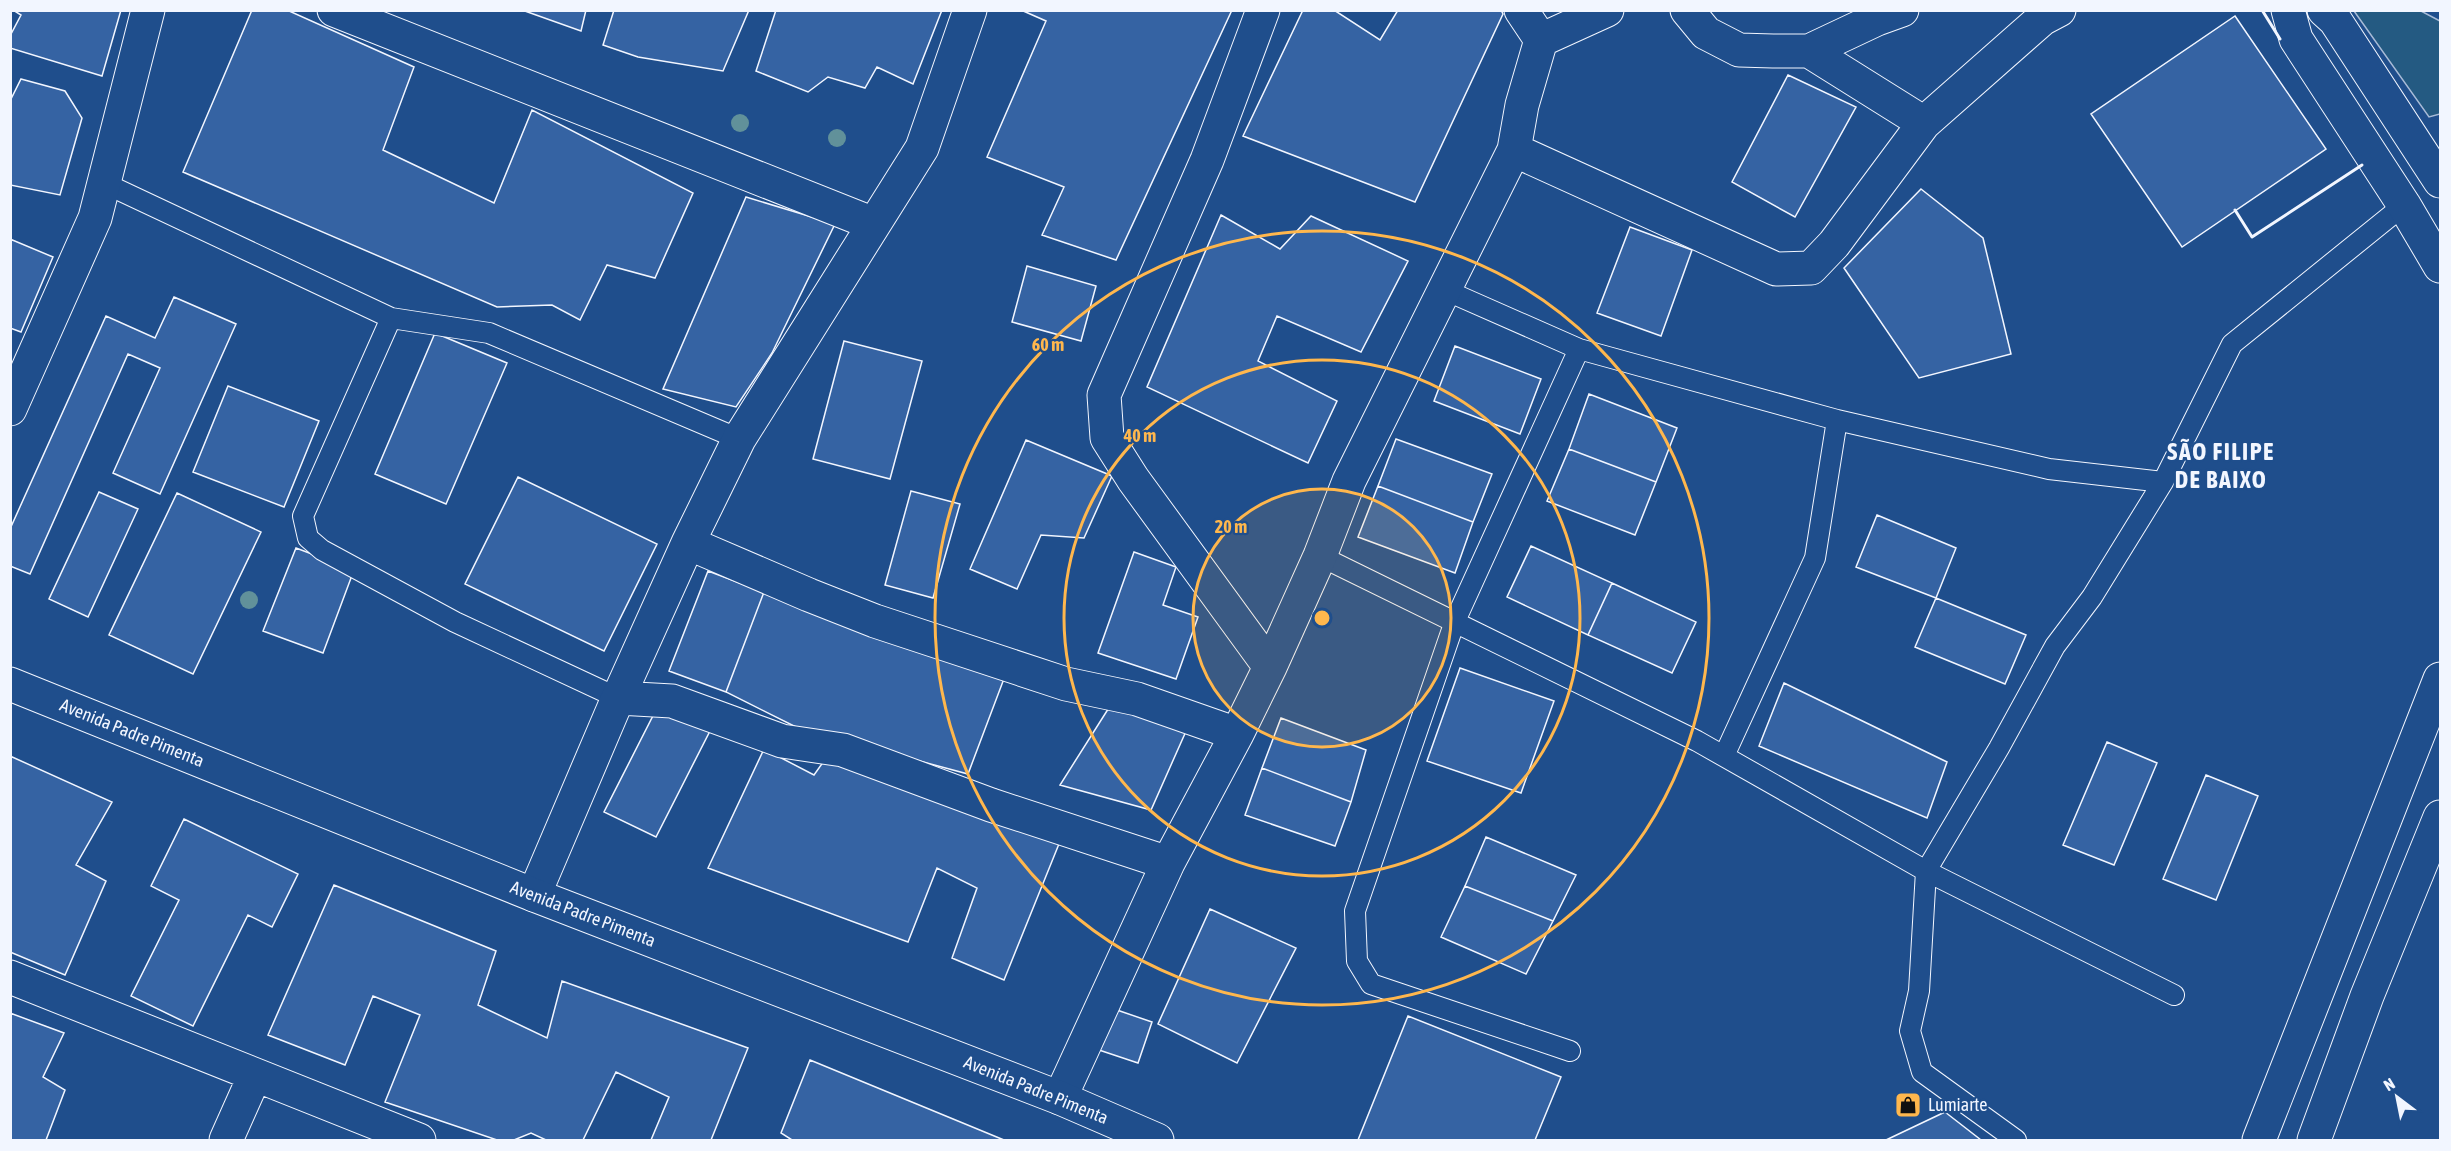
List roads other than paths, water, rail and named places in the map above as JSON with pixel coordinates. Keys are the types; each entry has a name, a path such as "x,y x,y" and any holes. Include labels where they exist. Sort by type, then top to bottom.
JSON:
{"street":[{"path":"10,409 95,218 148,10"},
{"path":"334,10 874,224"},
{"path":"534,896 618,698 688,543 739,439 922,148 970,10"},
{"path":"1263,10 1207,160 1104,395 1107,438 1133,478 1270,667"},
{"path":"1521,10 1541,39"},
{"path":"1541,39 1607,10"},
{"path":"1687,10 1706,33 1739,50 1809,51 1877,19 1902,10"},
{"path":"1514,150 1776,269 1811,268 1834,244 1924,123 2042,19 2059,10"},
{"path":"2288,10 2296,39 2404,205 2440,266"},
{"path":"2324,10 2335,20 2440,181"},
{"path":"1060,1098 1168,863 1270,667 1320,556 1349,482 1514,150 1522,105 1541,39"},
{"path":"1809,51 1924,123"},
{"path":"688,543 809,596 875,621 1066,684 1137,699 1237,734"},
{"path":"2259,1140 2440,680"},
{"name":"Avenida Padre Pimenta","path":"10,684 534,896 1060,1098 1149,1139"},
{"path":"618,698 672,701 782,741 843,750 991,805 1168,863"},
{"path":"2314,1140 2367,996 2440,817"},
{"path":"10,977 419,1140"},
{"path":"226,1140 255,1075"}],"lane":[{"path":"104,183 391,318 489,333 739,439"},
{"path":"2016,1140 1922,1072 1910,1030 1919,991 1926,871 1999,748 2055,646 2092,597 2163,482 2232,344 2404,205"},
{"path":"1445,290 1579,349 1837,420 2049,469 2163,482"},
{"path":"391,318 303,516 308,538 322,549 455,622 618,698"},
{"path":"1570,1051 1371,984 1357,961 1355,910 1455,621 1579,349"},
{"path":"1724,756 1815,558 1837,420"},
{"path":"1320,556 1724,756 1926,871 2174,995"}],"place":[{"name":"Lumiarte","path":"1908,1105"}],"district":[{"name":"SÃO FILIPE DE BAIXO","path":"2221,466"}]}
